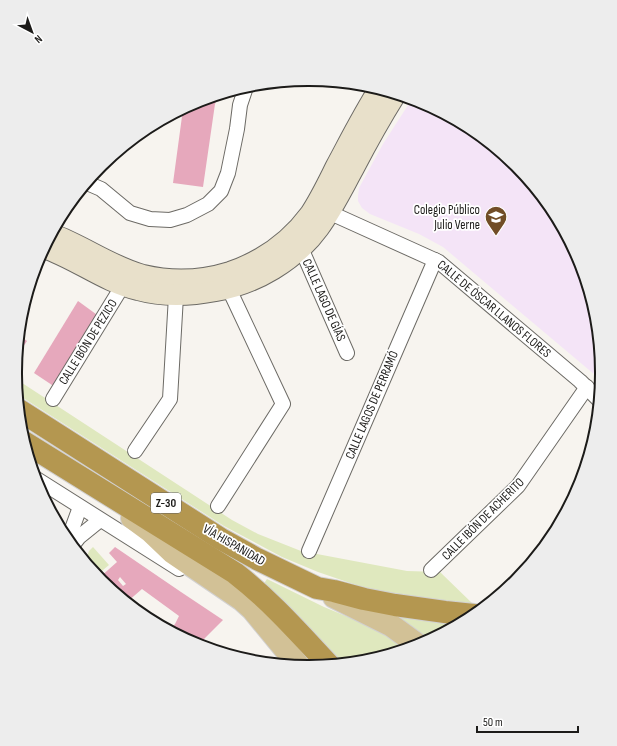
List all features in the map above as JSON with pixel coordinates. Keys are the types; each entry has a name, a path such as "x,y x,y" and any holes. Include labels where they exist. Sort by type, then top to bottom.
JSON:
{"highway":[{"name":"VÍA HISPANIDAD","path":"25,414 222,539 257,559 317,588 394,605 463,614"},
{"name":"VÍA HISPANIDAD","path":"32,447 235,573 257,590 278,610 324,659"}],"main road":[{"path":"86,481 151,532 173,552 242,600 252,609 293,659"},
{"name":"Z-30","path":"317,588 373,615 392,626 412,640"}],"street":[{"path":"92,185 101,189 130,213 150,219 170,220 188,215 208,204 221,191 228,174 240,105 244,94"},
{"path":"57,236 132,272 170,280 211,277 239,269 265,256 284,242 310,214 376,94"},
{"path":"50,251 123,285 138,290 176,296 202,294 229,289 246,283 266,273 286,260 315,234 329,213 376,126 393,99"},
{"name":"CALLE DE ÓSCAR LLANOS FLORES","path":"310,214 329,213 435,260 450,270 594,394"},
{"name":"CALLE LAGO DE GÍAS","path":"301,248 347,353"},
{"name":"CALLE LAGOS DE PERRAMÓ","path":"309,551 435,260"},
{"name":"CALLE IBÓN DE PEZICO","path":"52,399 123,285"},
{"path":"218,506 283,404 229,289"},
{"path":"135,451 170,399 176,296"},
{"name":"CALLE IBÓN DE ACHERITO","path":"431,570 518,486 587,387"},
{"path":"45,484 201,582 274,636"},
{"path":"71,533 80,507"},
{"path":"76,541 100,520"}],"shaded area":[{"name":"Colegio Público Julio Verne","path":"408,105 435,116 468,135 511,170 524,184 547,214 557,230 580,281 593,336 595,375 443,247 419,234 370,214 362,208 358,201 359,188 383,144"}],"green space":[{"path":"23,383 232,520 258,534 301,551 407,571 440,572 474,605 396,595 359,586 318,572 282,557 224,526 23,398"},
{"path":"93,547 109,565 102,571 87,555"},
{"path":"267,579 324,607 377,629 399,645 364,654 333,658 263,585"},
{"path":"377,609 453,621 415,639"}],"building":[{"path":"216,102 203,187 173,183 182,116"},
{"path":"78,301 100,317 55,387 34,373"},
{"path":"24,339 27,341 23,346"},
{"path":"115,547 223,620 203,640 174,626 179,616 142,589 132,598 104,574 117,562 109,553","holes":["120,577 126,584 123,586 118,580"]}],"place":[{"name":"Colegio Público Julio Verne","path":"496,236"}]}
